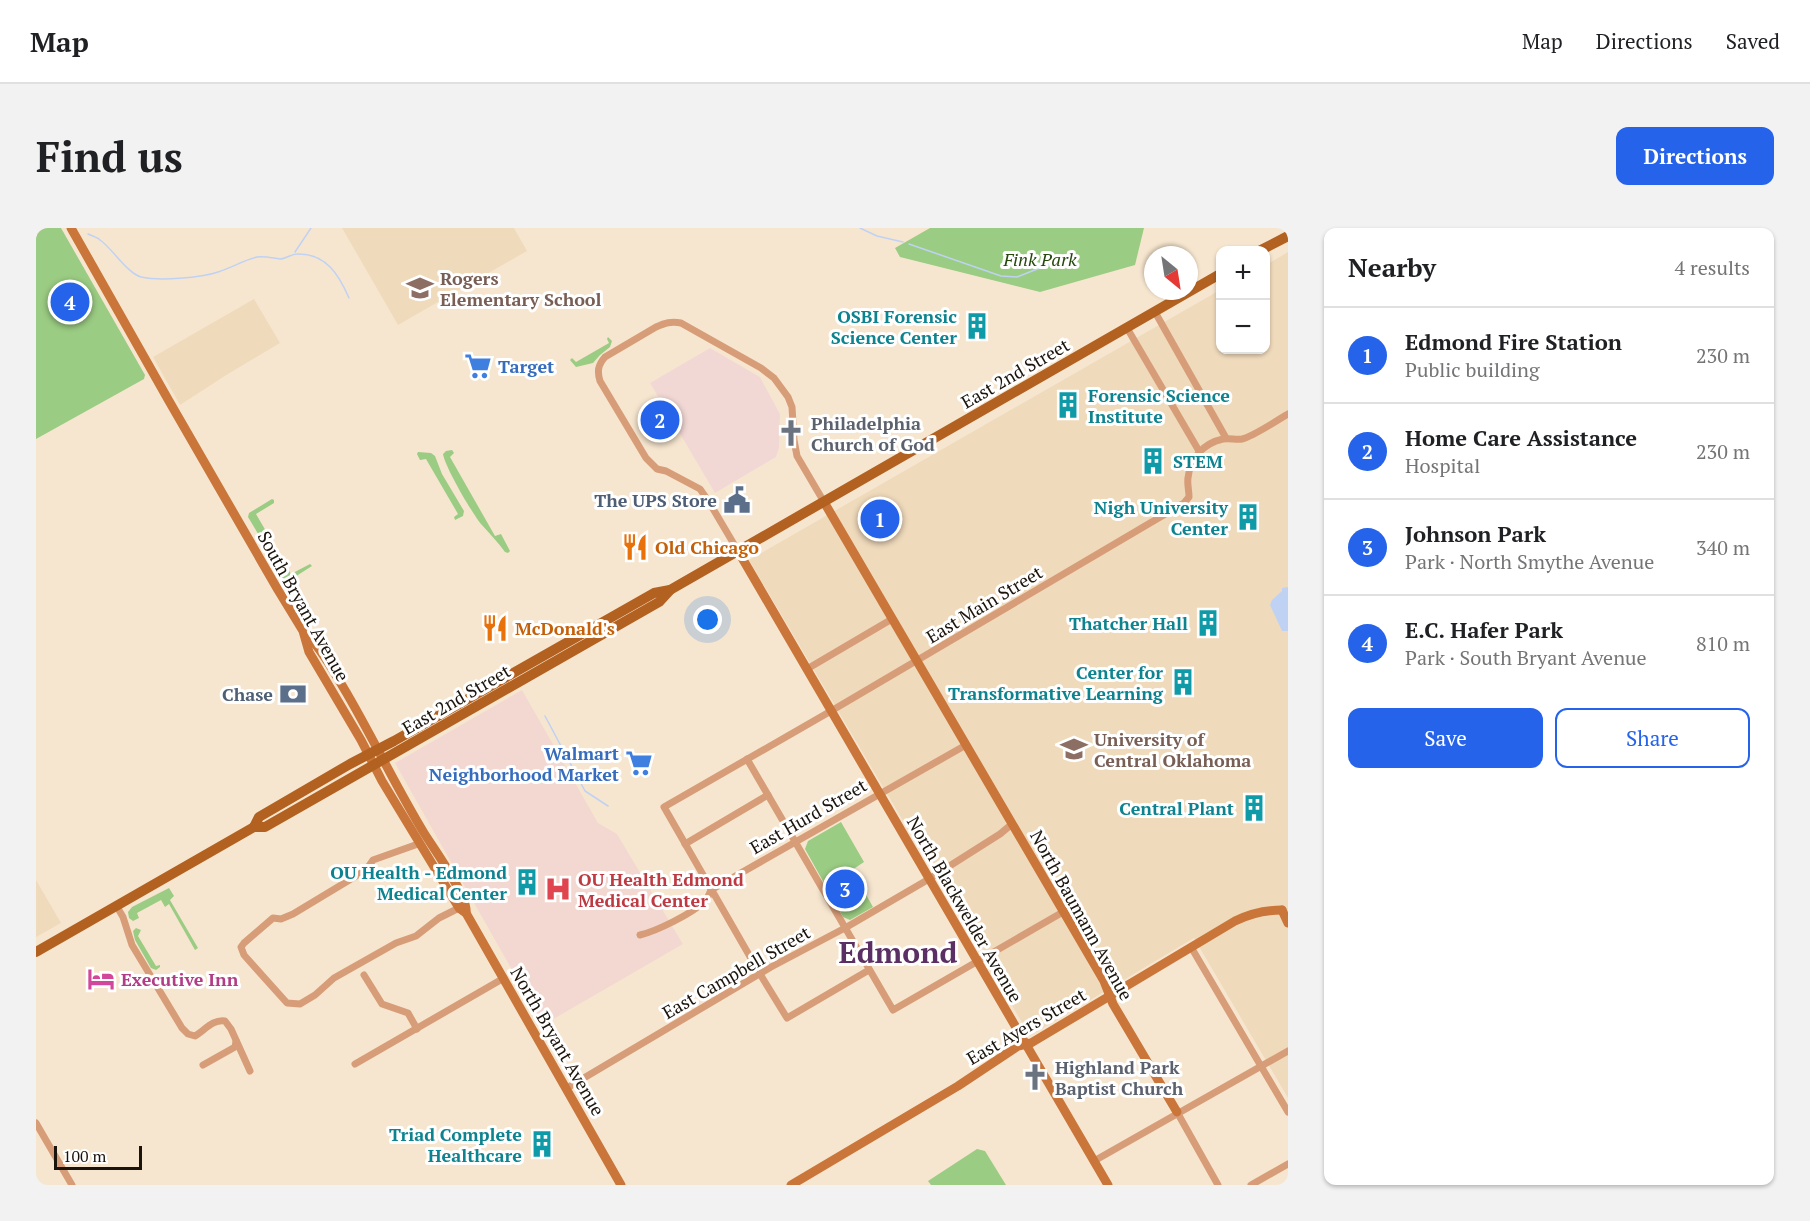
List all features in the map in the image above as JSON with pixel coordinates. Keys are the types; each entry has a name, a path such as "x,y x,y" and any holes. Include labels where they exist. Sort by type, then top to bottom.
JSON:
{"main road":[{"path":"1269,246 1288,236"},
{"name":"East 2nd Street","path":"376,757 494,684 654,593 670,590 1216,277"},
{"name":"East 2nd Street","path":"36,952 254,827 259,818 487,701 660,602 670,590"},
{"path":"606,632 607,627 622,617 630,607"},
{"path":"487,701 494,684"}],"street":[{"name":"South Bryant Avenue","path":"71,228 168,401 303,631 309,652 376,757 418,844 462,911"},
{"path":"1283,228 1288,236"},
{"path":"1155,312 1226,438"},
{"path":"738,551 700,489 666,471 657,469 646,458 600,381 599,364 605,357 656,327 664,323 681,323 761,368 774,378 788,397 793,415 796,456 824,502"},
{"path":"1127,328 1199,451 1226,438 1245,438 1288,414"},
{"name":"East Main Street","path":"685,844 663,807 1185,503 1190,497 1189,471 1199,451"},
{"name":"North Baumann Avenue","path":"824,502 1104,981 1109,997 1218,1185"},
{"name":"North Blackwelder Avenue","path":"738,551 1107,1185"},
{"path":"807,669 892,619"},
{"name":"East Hurd Street","path":"640,935 673,922 706,901 711,890 966,745"},
{"path":"376,757 451,875 467,907 462,911 439,918 416,936 396,943 334,978 315,995 297,1004 287,1003 244,955 241,947 273,918 281,919 293,914 366,870 373,860 418,844"},
{"path":"747,759 893,1010 1063,912"},
{"path":"768,795 685,844 711,890 787,1018 869,970"},
{"name":"East Campbell Street","path":"567,1088 760,974 929,879 1012,824"},
{"path":"116,905 123,917 132,945 182,1029 188,1034 195,1035 214,1022 225,1021 250,1071"},
{"name":"East Ayers Street","path":"791,1185 958,1086 1018,1046 1032,1043 1248,914 1269,909 1285,912"},
{"name":"North Bryant Avenue","path":"462,911 504,978 621,1185"},
{"path":"1285,912 1288,923"},
{"path":"1191,947 1288,1112"},
{"path":"364,975 382,1004 408,1013 417,1029"},
{"path":"355,1064 504,978"},
{"path":"203,1065 235,1047 236,1041"},
{"path":"1094,1161 1288,1051"},
{"path":"36,1123 72,1185"},
{"path":"1251,1185 1288,1164"}],"shaded area":[{"name":"Rogers Elementary School","path":"342,228 514,228 527,251 398,325"},
{"name":"University of Central Oklahoma","path":"1288,252 1288,1098 1194,938 1030,1036 749,560 1216,292 1216,354 1270,354 1270,263"},
{"path":"254,299 280,343 180,405 153,357"},
{"path":"710,348 760,377 780,414 779,448 776,457 715,493 650,383"},
{"name":"OU Health Edmond Medical Center","path":"522,690 598,823 617,834 683,944 543,1025 395,763"},
{"path":"36,880 61,923 36,937"}],"green space":[{"path":"36,228 61,228 145,375 144,379 36,439"},
{"name":"Fink Park","path":"930,228 1144,228 1135,265 1040,292 900,257 895,248"},
{"path":"608,337 612,341 610,347 593,363 576,367 570,360 572,358 576,362 609,343"},
{"path":"452,450 454,453 450,457 495,536 501,534 510,551 508,553 481,524 459,490 443,454"},
{"path":"418,452 431,453 435,456 442,474 464,511 463,516 455,520 454,517 458,514 426,459 420,460"},
{"path":"272,499 274,503 256,514 291,574 310,564 312,566 290,580 282,579 275,570 266,547 248,517 249,513"},
{"path":"841,822 864,862 852,870 873,907 850,920 843,917 805,849 808,841"},
{"path":"169,888 174,896 170,900 198,948 195,950 169,904 165,907 161,900 137,913 139,918 133,921 129,918 128,912 132,907"},
{"path":"136,928 141,930 138,936 156,966 160,965 156,970 151,968 135,940 133,931"},
{"path":"977,1149 985,1151 1006,1185 931,1185 928,1181"}],"water":[{"path":"1288,587 1288,631 1282,631 1270,605 1282,588"}],"waterway":[{"path":"295,252 311,228"},
{"path":"860,228 877,236 903,242"},
{"path":"88,234 105,244 136,275 149,278 201,276 257,257 280,259 295,254 316,257 324,261 336,274 349,298"},
{"path":"909,244 1001,276 1017,277 1055,262"},
{"path":"545,716 585,791 608,806"}],"place":[{"name":"Rogers Elementary School","path":"420,288"},
{"name":"E.C. Hafer Park","path":"70,302"},
{"name":"OSBI Forensic Science Center","path":"977,326"},
{"name":"Target","path":"478,366"},
{"name":"Forensic Science Institute","path":"1068,405"},
{"name":"Home Care Assistance","path":"660,420"},
{"name":"Philadelphia Church of God","path":"791,433"},
{"name":"STEM","path":"1153,461"},
{"name":"The UPS Store","path":"737,500"},
{"name":"Nigh University Center","path":"1248,517"},
{"name":"Edmond Fire Station","path":"880,519"},
{"name":"Old Chicago","path":"635,547"},
{"name":"Thatcher Hall","path":"1208,623"},
{"name":"McDonald's","path":"495,628"},
{"name":"Center for Transformative Learning","path":"1183,682"},
{"name":"Chase","path":"293,694"},
{"name":"University of Central Oklahoma","path":"1074,749"},
{"name":"Walmart Neighborhood Market","path":"639,763"},
{"name":"Central Plant","path":"1254,808"},
{"name":"OU Health - Edmond Medical Center","path":"527,882"},
{"name":"OU Health Edmond Medical Center","path":"558,889"},
{"name":"Johnson Park","path":"845,889"},
{"name":"Executive Inn","path":"101,979"},
{"name":"Highland Park Baptist Church","path":"1035,1077"},
{"name":"Triad Complete Healthcare","path":"542,1144"}],"district":[{"name":"Edmond","path":"898,952"}]}
